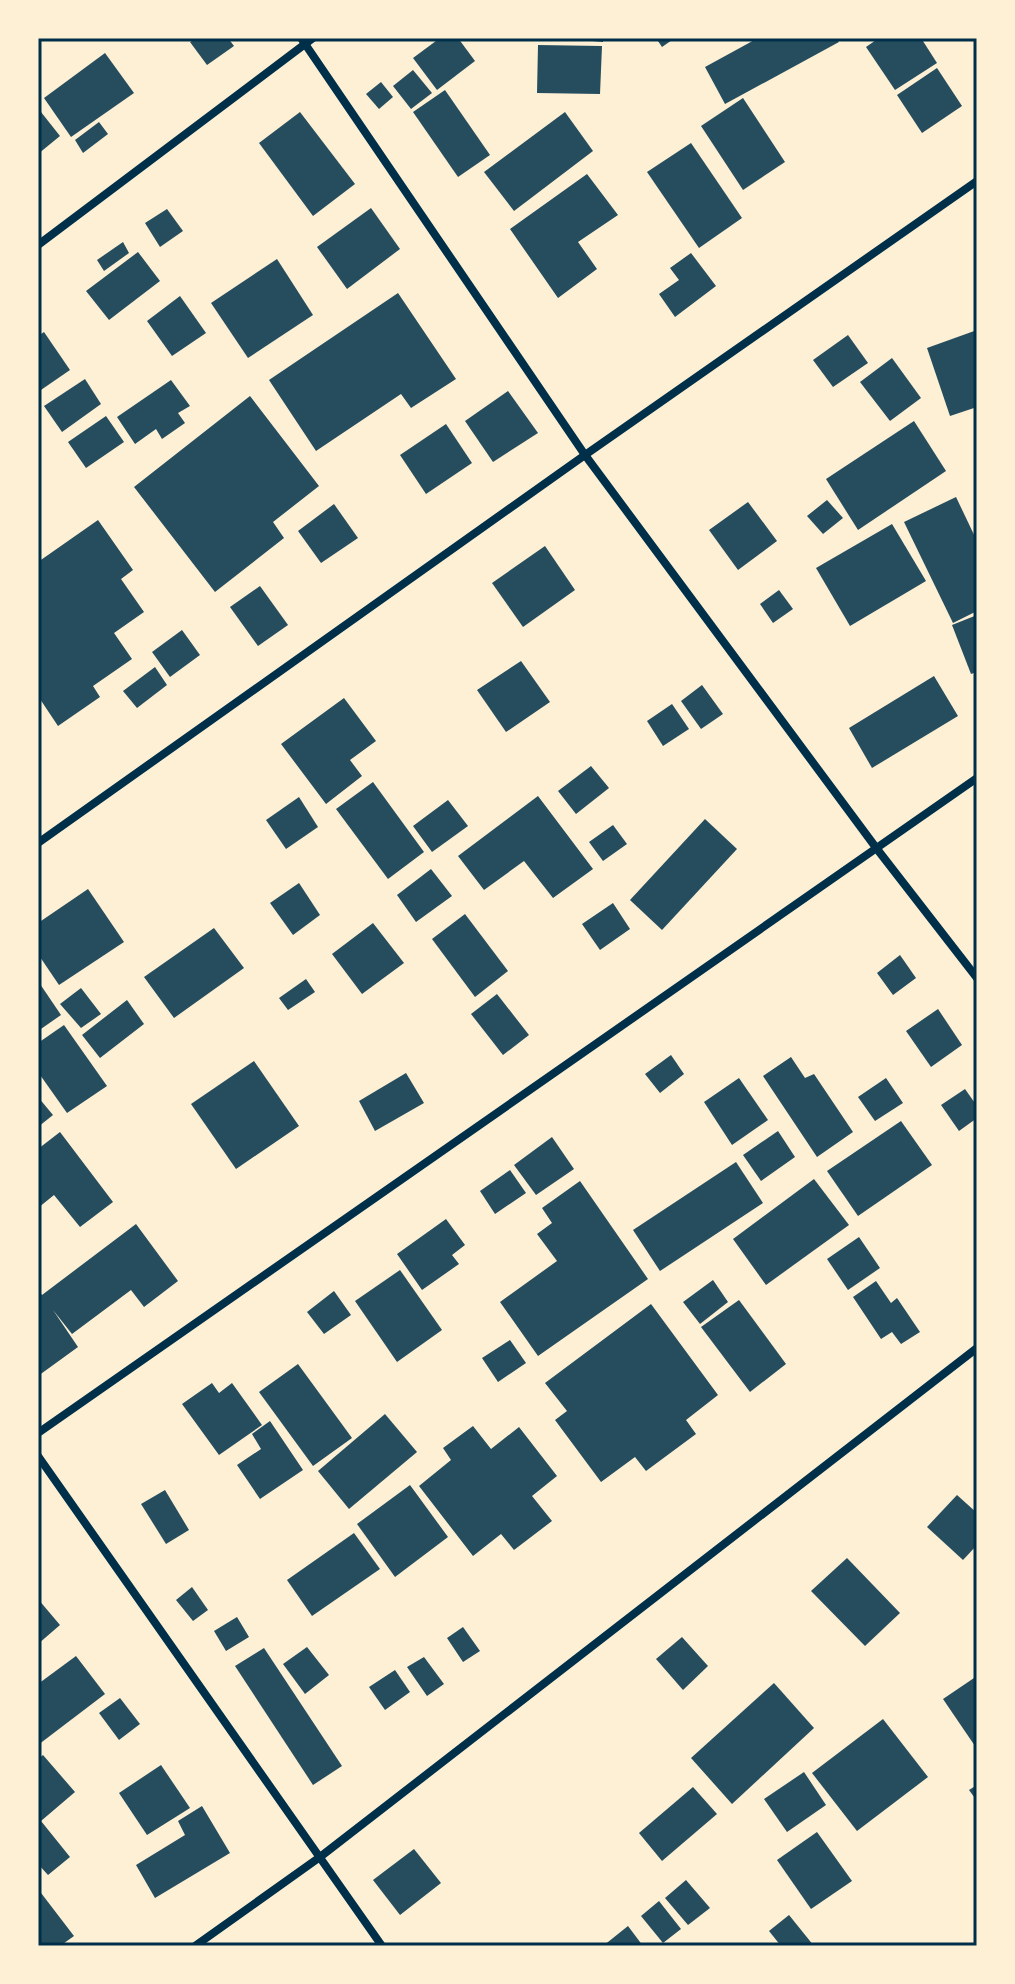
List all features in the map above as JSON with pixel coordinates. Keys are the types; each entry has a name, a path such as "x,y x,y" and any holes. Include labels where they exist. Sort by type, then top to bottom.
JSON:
{"street":[{"path":"38,245 306,40 585,455 877,849 977,978"},
{"path":"38,843 977,181"},
{"path":"38,1433 977,778"},
{"path":"195,1946 320,1857 977,1348"},
{"path":"38,1456 382,1946"}],"building":[{"path":"197,38 228,38 234,46 207,65 190,42"},
{"path":"440,38 458,38 475,61 437,90 413,58"},
{"path":"603,38 603,42 581,40"},
{"path":"656,38 675,38 662,47"},
{"path":"758,38 836,38 839,42 725,104 705,67"},
{"path":"879,38 921,38 937,63 895,90 866,47"},
{"path":"538,45 602,46 600,94 537,93"},
{"path":"105,53 134,93 71,137 44,98"},
{"path":"937,68 962,106 922,133 897,95"},
{"path":"413,70 432,93 411,109 393,86"},
{"path":"381,82 393,97 379,109 366,94"},
{"path":"445,90 490,155 458,177 413,112"},
{"path":"743,98 785,162 743,190 701,126"},
{"path":"41,112 60,136 38,154 38,114"},
{"path":"300,112 355,184 313,216 259,143"},
{"path":"565,112 593,151 514,211 484,172"},
{"path":"99,122 108,134 83,153 75,140"},
{"path":"691,143 742,218 699,248 647,172"},
{"path":"587,174 618,215 578,242 597,269 558,298 510,229"},
{"path":"371,208 400,249 347,289 317,247"},
{"path":"167,209 183,231 160,247 145,223"},
{"path":"123,242 129,253 104,271 97,260"},
{"path":"138,252 160,281 109,320 86,291"},
{"path":"691,253 716,286 675,317 659,294 679,280 670,268"},
{"path":"277,259 313,315 248,358 211,303"},
{"path":"398,293 456,379 411,408 401,394 316,451 269,380"},
{"path":"180,296 206,333 172,356 147,321"},
{"path":"977,330 977,407 950,416 927,348"},
{"path":"44,332 70,370 38,392 38,336"},
{"path":"848,335 868,363 833,387 813,360"},
{"path":"892,358 921,398 890,421 860,382"},
{"path":"85,379 101,404 62,432 44,406"},
{"path":"171,380 190,406 178,413 185,423 162,439 156,429 135,444 117,417"},
{"path":"508,391 538,433 493,462 465,421"},
{"path":"250,396 319,486 273,522 284,538 215,592 134,487"},
{"path":"106,416 124,442 86,468 68,442"},
{"path":"914,421 946,471 858,530 826,479"},
{"path":"446,424 472,463 426,494 400,455"},
{"path":"956,497 977,541 977,611 953,623 904,522"},
{"path":"827,500 843,518 823,534 807,516"},
{"path":"748,502 777,541 738,570 709,530"},
{"path":"334,504 358,538 321,563 298,531"},
{"path":"98,520 133,570 121,579 144,612 114,633 132,659 93,686 100,697 58,726 38,696 38,562"},
{"path":"892,524 926,581 850,626 816,568"},
{"path":"545,546 575,590 523,627 492,583"},
{"path":"260,586 288,625 258,646 230,607"},
{"path":"779,590 793,609 773,623 760,604"},
{"path":"977,615 977,672 971,674 952,625"},
{"path":"182,630 200,655 170,677 152,652"},
{"path":"521,661 550,702 506,732 477,690"},
{"path":"155,667 167,685 137,708 123,691"},
{"path":"934,676 958,716 872,768 849,728"},
{"path":"702,685 723,714 701,729 681,701"},
{"path":"344,698 376,741 350,760 362,776 326,804 281,744"},
{"path":"672,704 689,729 663,746 647,721"},
{"path":"591,766 609,788 576,814 558,791"},
{"path":"373,782 424,852 388,879 336,809"},
{"path":"538,796 593,869 553,898 524,861 484,890 458,856"},
{"path":"299,797 318,827 286,849 266,820"},
{"path":"448,800 468,826 432,852 413,826"},
{"path":"705,819 737,849 662,930 630,900"},
{"path":"613,825 627,844 603,861 589,842"},
{"path":"431,869 452,896 416,922 397,895"},
{"path":"299,883 320,915 293,935 270,903"},
{"path":"88,889 124,942 59,985 38,954 38,923"},
{"path":"613,903 630,929 600,950 582,924"},
{"path":"465,914 508,971 475,997 432,939"},
{"path":"373,923 404,963 362,994 332,954"},
{"path":"214,928 244,968 174,1018 144,977"},
{"path":"900,955 916,978 893,995 877,973"},
{"path":"306,979 315,992 288,1010 279,998"},
{"path":"38,981 61,1015 38,1031"},
{"path":"81,988 101,1014 81,1028 60,1004"},
{"path":"497,994 529,1035 503,1055 471,1014"},
{"path":"127,1000 144,1024 100,1058 82,1035"},
{"path":"938,1009 962,1045 931,1067 906,1031"},
{"path":"64,1025 107,1086 67,1113 38,1072 38,1043"},
{"path":"671,1055 684,1074 660,1093 645,1074"},
{"path":"791,1057 805,1078 814,1074 853,1132 817,1157 763,1076"},
{"path":"254,1061 299,1126 236,1169 191,1104"},
{"path":"406,1073 424,1103 375,1131 359,1101"},
{"path":"739,1078 768,1120 732,1145 704,1102"},
{"path":"886,1078 903,1103 875,1121 858,1097"},
{"path":"965,1089 977,1106 977,1118 959,1131 941,1105"},
{"path":"38,1097 53,1115 38,1127"},
{"path":"901,1121 932,1165 858,1216 827,1171"},
{"path":"778,1131 795,1157 761,1181 743,1155"},
{"path":"60,1132 113,1202 80,1227 54,1195 38,1208 38,1149"},
{"path":"552,1137 574,1169 536,1195 514,1165"},
{"path":"736,1162 763,1203 660,1271 633,1230"},
{"path":"510,1170 526,1193 495,1214 480,1191"},
{"path":"814,1179 849,1225 766,1285 733,1239"},
{"path":"580,1181 648,1279 538,1356 500,1302 557,1261 537,1234 552,1223 542,1208"},
{"path":"446,1219 465,1245 452,1255 459,1264 422,1290 397,1254"},
{"path":"136,1224 178,1281 144,1307 131,1290 72,1334 53,1310 78,1347 38,1376 38,1290 42,1295"},
{"path":"859,1237 880,1268 848,1290 827,1259"},
{"path":"400,1270 442,1330 397,1362 355,1301"},
{"path":"713,1280 728,1302 700,1324 683,1302"},
{"path":"876,1281 891,1303 897,1298 920,1332 901,1344 892,1332 881,1339 853,1297"},
{"path":"334,1291 351,1315 324,1334 307,1312"},
{"path":"739,1300 786,1364 750,1392 701,1327"},
{"path":"651,1304 718,1395 686,1420 696,1434 646,1471 635,1457 601,1482 555,1420 567,1411 545,1383"},
{"path":"510,1340 526,1363 498,1382 482,1358"},
{"path":"298,1364 352,1438 313,1466 259,1392"},
{"path":"212,1383 219,1393 232,1383 262,1425 219,1455 182,1404"},
{"path":"385,1414 417,1452 349,1509 318,1471"},
{"path":"270,1421 303,1470 260,1499 237,1465 261,1449 252,1434"},
{"path":"473,1426 491,1449 519,1427 557,1476 532,1496 552,1521 514,1550 501,1534 473,1556 419,1486 451,1460 443,1448"},
{"path":"410,1485 448,1537 395,1577 357,1524"},
{"path":"165,1490 189,1530 166,1544 141,1504"},
{"path":"957,1495 977,1513 977,1545 963,1560 927,1527"},
{"path":"354,1533 380,1569 312,1616 287,1580"},
{"path":"847,1558 900,1613 865,1646 811,1591"},
{"path":"192,1587 208,1610 193,1621 176,1600"},
{"path":"38,1599 60,1625 38,1644"},
{"path":"237,1617 249,1637 226,1651 214,1631"},
{"path":"463,1627 480,1651 463,1662 447,1638"},
{"path":"682,1637 708,1666 683,1690 656,1659"},
{"path":"307,1647 329,1675 305,1694 283,1664"},
{"path":"264,1648 342,1766 313,1785 235,1666"},
{"path":"76,1656 105,1694 38,1745 38,1684"},
{"path":"424,1657 444,1684 427,1696 407,1667"},
{"path":"395,1670 410,1692 385,1710 369,1687"},
{"path":"977,1676 977,1749 943,1699"},
{"path":"774,1683 814,1728 732,1804 691,1758"},
{"path":"120,1698 140,1724 119,1740 99,1713"},
{"path":"883,1719 928,1777 857,1831 812,1773"},
{"path":"43,1755 75,1792 41,1821 70,1857 48,1875 38,1864 38,1759"},
{"path":"161,1765 190,1808 147,1835 119,1793"},
{"path":"804,1772 826,1805 787,1832 764,1799"},
{"path":"977,1785 977,1801 969,1790"},
{"path":"693,1787 717,1814 662,1861 639,1833"},
{"path":"202,1806 230,1853 155,1898 136,1865 185,1835 178,1821"},
{"path":"817,1832 852,1881 811,1909 777,1860"},
{"path":"414,1849 441,1883 400,1915 373,1880"},
{"path":"686,1880 710,1908 688,1925 665,1898"},
{"path":"38,1889 74,1936 60,1946 38,1946"},
{"path":"659,1901 681,1929 663,1943 641,1916"},
{"path":"789,1915 814,1946 781,1946 769,1931"},
{"path":"628,1926 643,1946 603,1946"}]}
